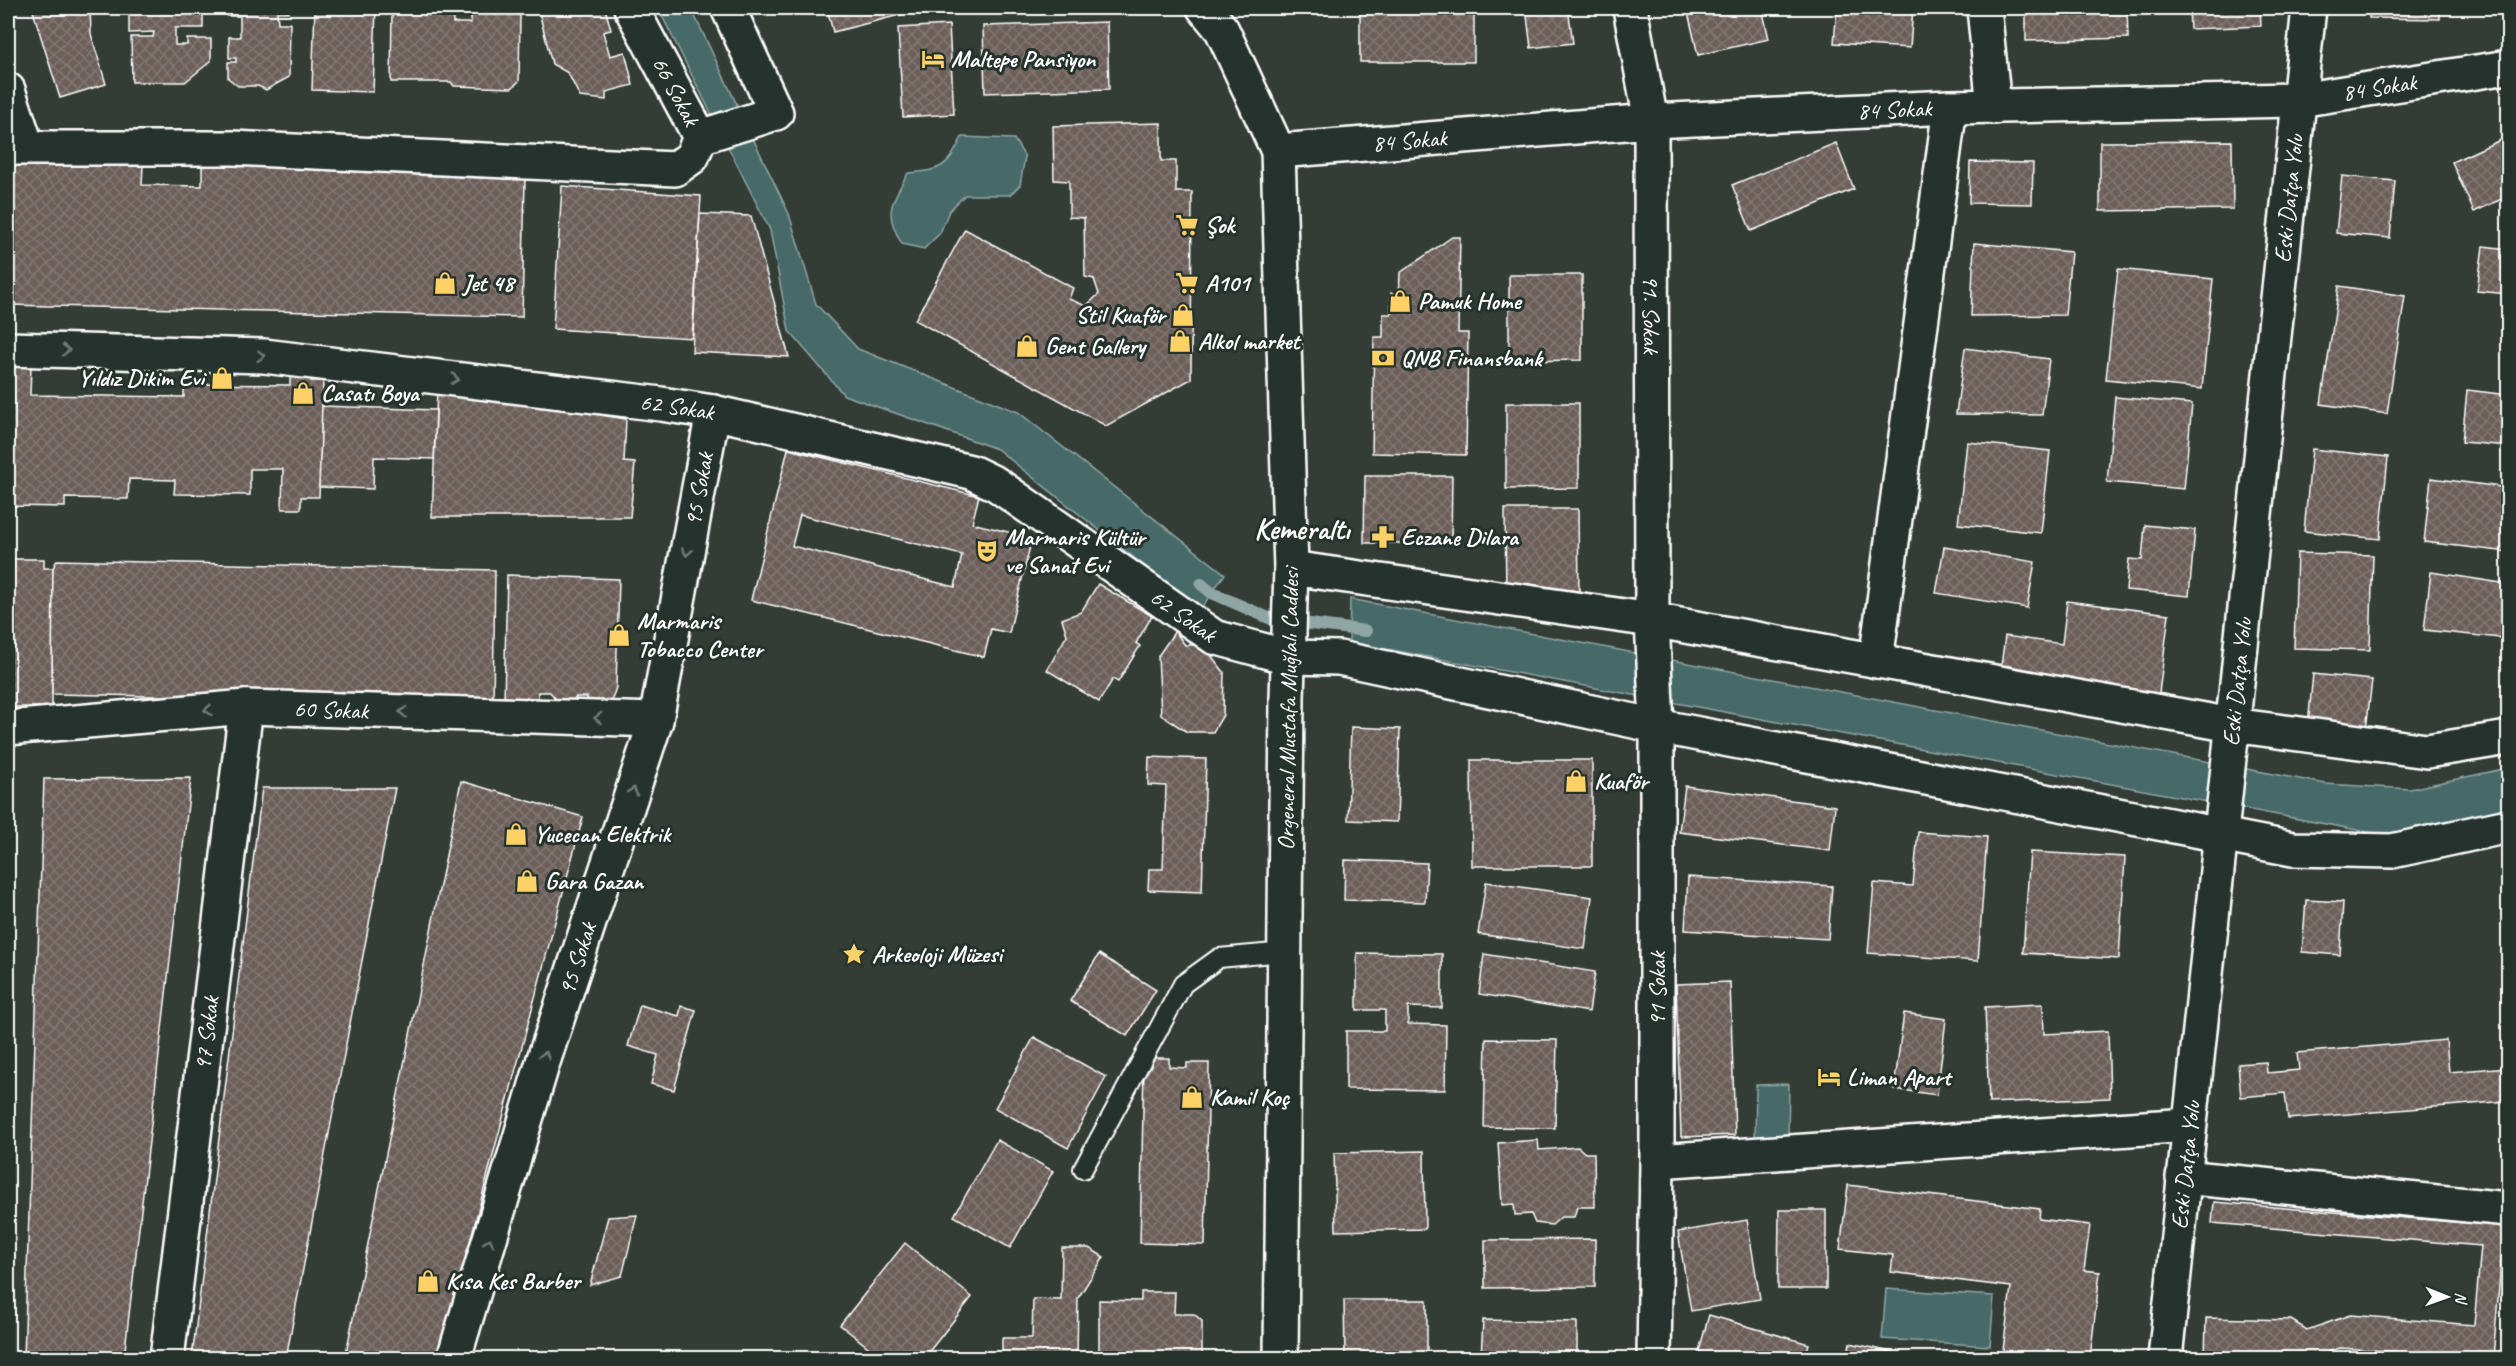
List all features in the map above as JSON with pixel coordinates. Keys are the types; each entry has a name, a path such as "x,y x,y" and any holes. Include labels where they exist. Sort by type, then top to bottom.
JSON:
{"street":[{"name":"66 Sokak","path":"17,147 232,148 675,169 692,157 708,134 631,8"},
{"path":"708,134 776,113 728,8"},
{"name":"Orgeneral Mustafa Muğlalı Caddesi","path":"1204,8 1222,30 1278,151 1291,581 1288,652 1281,1359"},
{"name":"91. Sokak","path":"1630,8 1651,121 1652,633"},
{"path":"1984,8 1994,106"},
{"name":"Eski Datça Yolu","path":"2165,1359 2309,8"},
{"name":"84 Sokak","path":"1278,151 1651,121 1950,107 2299,100 2508,67"},
{"path":"8,90 17,147"},
{"path":"1876,662 1950,107"},
{"name":"62 Sokak","path":"8,349 264,356 713,412 971,472 996,484 1214,637 1288,652 1339,658 1657,714 2221,827 2293,849 2392,850 2508,826"},
{"name":"95 Sokak","path":"454,1359 543,1062 656,720 713,412"},
{"path":"1291,581 1652,633 1876,662 2231,739 2427,751 2508,738"},
{"name":"91 Sokak","path":"1652,633 1657,714 1657,1161 1654,1359"},
{"name":"60 Sokak","path":"8,728 246,707 656,720"},
{"name":"97 Sokak","path":"167,1359 246,707"},
{"path":"1657,1161 2189,1125"},
{"path":"2183,1177 2508,1209"}],"lane":[{"path":"1083,1169 1184,984 1218,958 1285,952"}],"water":[{"path":"658,8 691,8 789,214 816,304 858,349 1018,412 1225,574 1200,610 997,449 844,395 789,331 770,230"},
{"path":"962,137 1014,139 1025,157 1020,185 1010,195 965,195 949,211 940,233 924,249 902,244 891,216 897,193 908,173 942,166 952,155"},
{"path":"1350,599 2326,784 2410,789 2508,768 2508,811 2395,837 1349,642"},
{"path":"1789,1084 1788,1140 1755,1141 1756,1085"},
{"path":"1886,1289 1994,1296 1990,1346 1882,1339"}],"building":[{"path":"32,8 90,8 91,34 106,84 60,98"},
{"path":"129,8 203,8 203,28 175,28 175,45 187,45 187,39 211,39 211,61 185,82 132,82 131,37 153,37 154,32 129,33"},
{"path":"227,8 289,8 289,12 277,12 278,23 290,23 289,77 266,90 258,86 238,86 228,78 228,62 236,62 236,58 229,58 229,37 240,37 240,16 227,16"},
{"path":"315,8 376,8 373,92 312,90"},
{"path":"538,8 605,8 611,30 603,32 610,56 625,52 633,85 606,92 606,100 580,97 568,73 552,64"},
{"path":"827,8 927,8 833,32"},
{"path":"1360,8 1474,8 1474,62 1360,62"},
{"path":"1526,8 1568,8 1573,43 1531,48"},
{"path":"1687,8 1762,8 1769,39 1698,55"},
{"path":"1837,8 1913,8 1910,48 1834,43"},
{"path":"2026,8 2127,8 2128,38 2026,41"},
{"path":"2189,8 2260,8 2261,26 2190,29"},
{"path":"2369,8 2440,8 2440,19 2369,18"},
{"path":"392,9 453,10 453,23 471,23 471,14 520,15 519,81 512,88 454,86 451,82 391,82"},
{"path":"1107,22 1109,89 985,93 983,26"},
{"path":"949,25 954,114 903,117 898,28"},
{"path":"1161,123 1161,161 1176,161 1176,192 1192,192 1191,379 1106,426 915,320 965,229 1073,288 1069,299 1086,306 1099,294 1094,279 1085,277 1084,218 1069,217 1069,181 1054,180 1053,126"},
{"path":"2507,137 2508,196 2474,212 2452,162"},
{"path":"2232,141 2233,209 2100,211 2100,142"},
{"path":"1836,143 1854,189 1751,231 1732,185"},
{"path":"8,162 143,165 142,185 202,186 202,164 459,168 459,177 525,179 522,317 8,305"},
{"path":"1970,162 2033,163 2032,204 1969,203"},
{"path":"2342,176 2395,181 2390,238 2336,233"},
{"path":"562,186 701,196 692,338 553,329"},
{"path":"700,214 751,216 789,357 692,352"},
{"path":"1452,237 1460,237 1458,333 1468,333 1466,455 1372,453 1374,337 1383,337 1383,314 1391,314 1391,293 1399,294 1400,273"},
{"path":"1974,243 2071,252 2065,315 1971,316"},
{"path":"2483,246 2508,249 2508,294 2477,291"},
{"path":"2118,269 2213,279 2202,389 2106,379"},
{"path":"1509,275 1582,275 1582,360 1509,361"},
{"path":"2339,286 2405,296 2387,414 2321,404"},
{"path":"1965,348 2049,359 2042,415 1956,414"},
{"path":"8,365 31,366 30,395 184,397 184,384 290,385 290,370 312,370 311,381 323,381 319,497 301,497 301,509 282,509 283,469 250,469 250,495 174,494 175,480 129,479 128,499 65,498 65,507 8,506"},
{"path":"437,389 626,419 624,462 635,463 630,517 432,517"},
{"path":"2467,390 2508,395 2508,446 2462,442"},
{"path":"2115,397 2192,404 2184,489 2107,482"},
{"path":"1506,403 1579,403 1579,488 1506,489"},
{"path":"322,406 436,410 434,459 374,457 373,489 319,487"},
{"path":"1967,442 2050,451 2041,533 1958,524"},
{"name":"Marmaris Kültür ve Sanat Evi","path":"788,449 979,496 972,523 1032,538 1009,633 991,629 984,657 751,600","holes":["800,515 962,555 955,587 792,546"]},
{"path":"2312,449 2388,457 2380,539 2304,531"},
{"path":"1365,476 1452,476 1451,543 1364,543"},
{"path":"2431,478 2508,488 2508,552 2424,542"},
{"path":"1505,509 1578,509 1579,594 1506,595"},
{"path":"2145,525 2195,530 2189,596 2126,590 2129,559 2142,560"},
{"path":"1944,547 2035,562 2027,608 1936,593"},
{"path":"2297,553 2373,555 2370,650 2294,648"},
{"path":"8,559 44,559 44,568 53,568 52,707 8,707"},
{"path":"57,560 495,570 493,703 52,694 53,568"},
{"path":"2431,572 2507,584 2500,638 2424,630"},
{"path":"507,575 619,579 616,687 610,706 589,709 587,697 576,697 572,705 561,705 550,692 538,692 538,703 504,702"},
{"path":"1098,584 1152,616 1136,643 1140,646 1118,682 1113,679 1099,702 1047,670 1067,635 1062,619 1081,612"},
{"path":"2067,601 2169,614 2158,701 1999,681 2005,636 2062,644"},
{"path":"1175,631 1185,645 1203,645 1224,672 1223,715 1213,732 1187,732 1161,715 1158,656"},
{"path":"2313,674 2372,680 2366,730 2308,725"},
{"path":"1351,727 1400,729 1397,822 1348,820"},
{"path":"1149,757 1206,759 1202,892 1148,890 1149,869 1163,869 1166,786 1148,785"},
{"path":"1471,760 1592,760 1592,866 1472,866"},
{"path":"191,778 124,1358 24,1358 44,779"},
{"path":"461,781 583,817 439,1358 345,1358"},
{"path":"1685,786 1835,806 1830,851 1679,832"},
{"path":"262,788 395,788 286,1358 192,1358"},
{"path":"1918,832 1987,837 1978,961 1868,953 1874,883 1913,886"},
{"path":"2030,852 2125,857 2119,959 2023,953"},
{"path":"1345,860 1427,863 1425,902 1344,900"},
{"path":"1688,877 1832,886 1828,939 1685,930"},
{"path":"1486,882 1592,897 1585,949 1478,934"},
{"path":"2306,900 2343,902 2340,955 2302,952"},
{"path":"1357,953 1442,954 1442,1008 1408,1007 1408,1024 1446,1025 1445,1090 1346,1089 1346,1031 1385,1031 1385,1010 1357,1010"},
{"path":"1099,954 1156,990 1127,1036 1070,1001"},
{"path":"1484,954 1595,972 1589,1012 1479,994"},
{"path":"1730,982 1735,1135 1681,1137 1676,984"},
{"path":"2043,1004 2044,1034 2108,1031 2110,1098 1989,1103 1985,1007"},
{"path":"640,1005 679,1016 681,1006 696,1010 674,1090 651,1084 658,1055 628,1046"},
{"path":"1904,1013 1946,1019 1937,1095 1894,1089"},
{"path":"1034,1037 1106,1077 1068,1148 995,1108"},
{"path":"1486,1039 1557,1040 1555,1128 1484,1127"},
{"path":"2446,1040 2449,1072 2508,1067 2508,1101 2288,1119 2285,1093 2241,1097 2238,1064 2266,1062 2267,1073 2299,1070 2297,1053"},
{"path":"1151,1058 1169,1058 1169,1067 1187,1068 1187,1063 1209,1063 1205,1245 1140,1243 1144,1067 1151,1067"},
{"path":"997,1140 1053,1171 1010,1248 954,1216"},
{"path":"1538,1140 1539,1150 1578,1147 1585,1153 1594,1153 1595,1207 1577,1207 1574,1217 1561,1217 1552,1225 1535,1223 1531,1214 1515,1215 1514,1204 1502,1205 1498,1143"},
{"path":"1424,1151 1425,1229 1336,1231 1334,1153"},
{"path":"1848,1185 2040,1209 2039,1219 2090,1225 2084,1270 2100,1272 2090,1358 2002,1358 2011,1287 1891,1272 1893,1255 1840,1249"},
{"path":"2214,1202 2504,1226 2493,1358 2340,1348 2310,1358 2205,1358 2206,1318 2291,1320 2307,1330 2350,1315 2474,1325 2481,1246 2212,1223"},
{"path":"1779,1210 1826,1210 1826,1289 1778,1289"},
{"path":"637,1215 622,1276 590,1285 608,1217"},
{"path":"1747,1220 1760,1299 1691,1311 1678,1232"},
{"path":"1595,1239 1595,1287 1485,1288 1485,1240"},
{"path":"905,1243 972,1297 924,1358 882,1358 840,1325"},
{"path":"1062,1248 1089,1248 1104,1257 1078,1298 1077,1358 1002,1358 1002,1338 1032,1338 1033,1299 1061,1300"},
{"path":"1141,1292 1175,1292 1174,1314 1194,1314 1202,1321 1202,1358 1099,1358 1099,1300 1141,1301"},
{"path":"1344,1300 1427,1300 1427,1358 1345,1358"},
{"path":"1709,1315 1809,1344 1805,1358 1697,1358"},
{"path":"1483,1320 1577,1322 1577,1358 1481,1358"},
{"path":"1850,1343 1919,1358 1847,1358"}],"waterway":[{"path":"1201,584 1212,593 1271,619 1366,631"}],"place":[{"name":"Maltepe Pansiyon","path":"933,59"},
{"name":"Şok","path":"1187,225"},
{"name":"Jet 48","path":"445,283"},
{"name":"A101","path":"1187,283"},
{"name":"Pamuk Home","path":"1400,301"},
{"name":"Stil Kuaför","path":"1183,315"},
{"name":"Alkol market","path":"1180,341"},
{"name":"Gent Gallery","path":"1027,346"},
{"name":"QNB Finansbank","path":"1383,358"},
{"name":"Yıldız Dikim Evi","path":"222,378"},
{"name":"Casatı Boya","path":"303,393"},
{"name":"Eczane Dilara","path":"1383,537"},
{"name":"Marmaris Kültür ve Sanat Evi","path":"987,551"},
{"name":"Marmaris Tobacco Center","path":"619,635"},
{"name":"Kuaför","path":"1576,781"},
{"name":"Yucecan Elektrik","path":"516,834"},
{"name":"Gara Gazan","path":"527,881"},
{"name":"Arkeoloji Müzesi","path":"854,954"},
{"name":"Liman Apart","path":"1829,1077"},
{"name":"Kamil Koç","path":"1192,1097"},
{"name":"Kısa Kes Barber","path":"428,1281"}],"district":[{"name":"Kemeraltı","path":"1302,529"}]}
